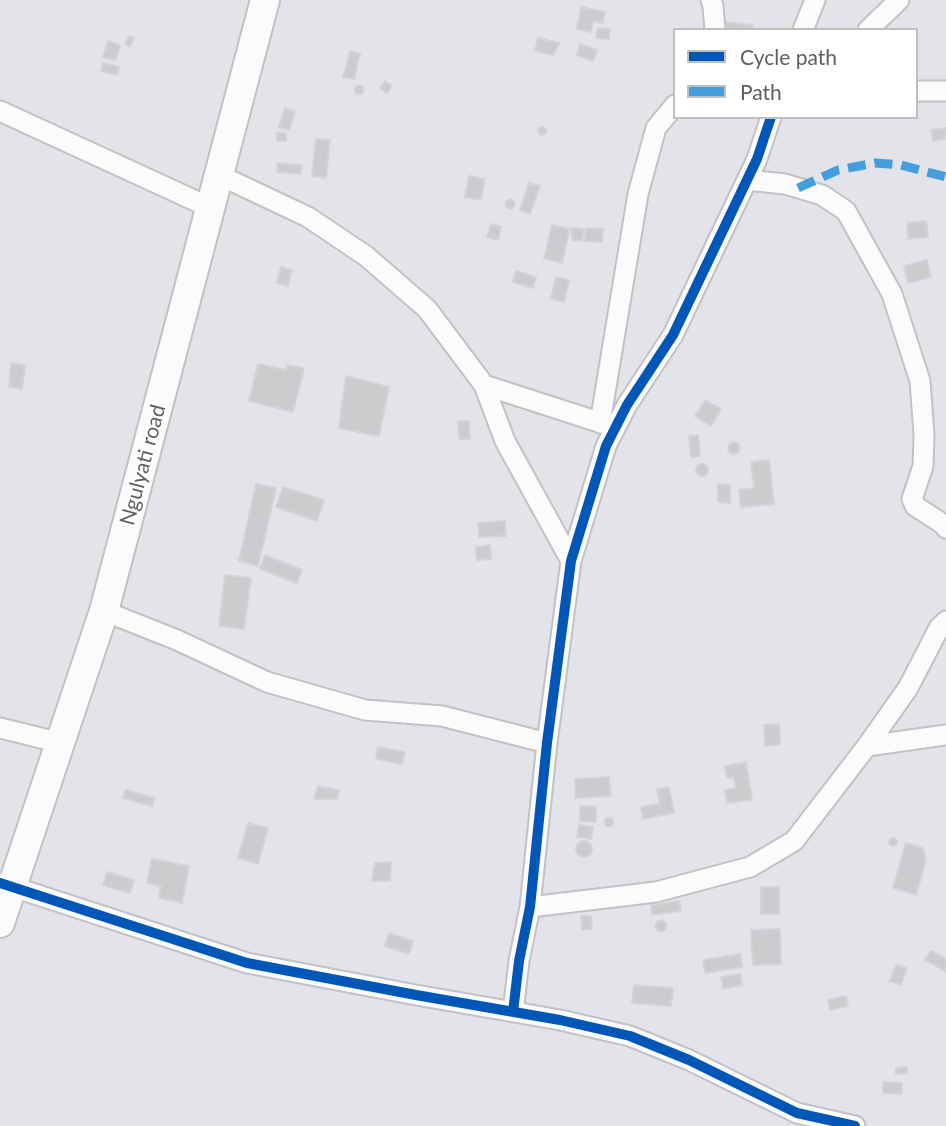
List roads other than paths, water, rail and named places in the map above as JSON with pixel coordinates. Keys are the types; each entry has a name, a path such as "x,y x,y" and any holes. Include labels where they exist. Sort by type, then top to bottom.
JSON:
{"main road":[{"name":"Ngulyati road","path":"0,923 5,884 61,743 104,611 265,0"}],"street":[{"path":"711,0 715,28"},
{"path":"804,28 815,0"},
{"path":"870,28 899,0"},
{"path":"918,91 946,91"},
{"path":"513,1012 519,961 530,907 570,561 606,446 638,194 656,128 673,107"},
{"path":"0,111 211,208"},
{"path":"608,425 627,405 673,335 747,180 770,119"},
{"path":"219,175 309,217 366,256 427,309 484,385 505,441 570,561"},
{"path":"747,180 785,184 822,195 846,211 892,294 920,381 925,435 923,466 912,499 915,506 946,528"},
{"path":"484,385 608,425"},
{"path":"104,611 177,640 267,682 365,710 442,716 547,743"},
{"path":"530,907 656,892 750,867 794,841 908,688 939,628 946,621"},
{"path":"0,728 61,743"},
{"path":"867,746 946,735"},
{"path":"5,884 247,963 630,1036 689,1060 791,1120 855,1126"}]}
